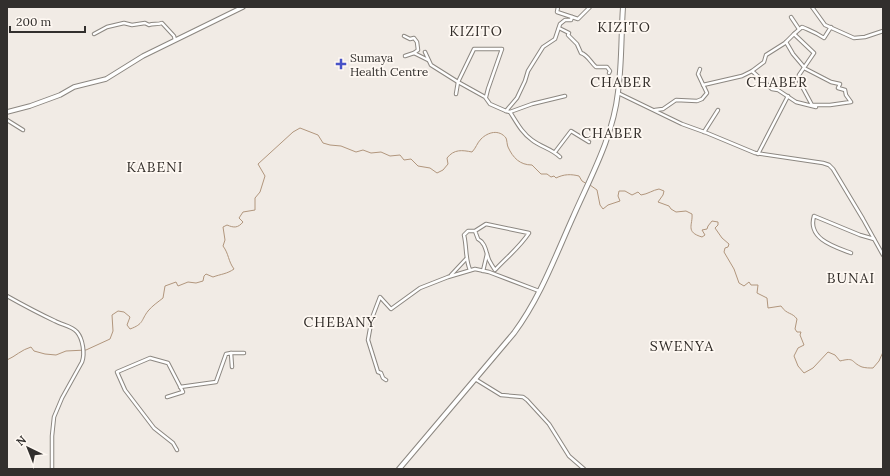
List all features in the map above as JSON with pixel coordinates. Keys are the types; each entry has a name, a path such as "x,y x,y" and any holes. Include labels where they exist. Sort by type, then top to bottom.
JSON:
{"main road":[{"path":"399,469 514,333 526,317 540,292 607,141 618,93 622,8"}],"street":[{"path":"7,112 30,106 60,95 74,87 106,79 143,56 243,7"},
{"path":"558,7 556,12 578,19 590,7"},
{"path":"812,7 826,25 854,38 865,37 883,31"},
{"path":"791,16 799,29"},
{"path":"506,111 517,98 532,65 543,47 555,38 560,24 565,20 571,20 572,17"},
{"path":"94,34 107,27 124,23 132,25 145,23 149,25 158,25 162,23 174,36 175,40"},
{"path":"702,85 742,76 752,71 764,62 766,56 786,42 802,27 806,30 811,30 824,38 830,27"},
{"path":"559,28 569,33 568,35 577,44 581,53 585,55 592,64 596,67 607,67 610,71 609,73"},
{"path":"794,34 814,53 798,79 812,105 816,107"},
{"path":"404,36 410,40 414,38 417,42 418,50 405,56"},
{"path":"752,71 772,89 778,90 796,102 812,105 830,105 851,102 846,95 845,90 838,88 840,84 830,82 804,68 786,42"},
{"path":"456,94 458,82 474,49 502,49 486,98"},
{"path":"425,52 431,65 486,98 490,104 506,111 510,112 532,104 565,96"},
{"path":"414,53 429,60"},
{"path":"655,110 663,108 676,100 697,101 702,99 707,93 698,74 700,69"},
{"path":"618,93 682,124 758,154 829,165 852,200 883,255"},
{"path":"758,154 788,96"},
{"path":"704,132 718,110"},
{"path":"510,112 522,131 533,141 554,152 560,157"},
{"path":"7,120 23,130"},
{"path":"554,152 571,131 589,142"},
{"path":"851,253 828,244 819,237 814,229 814,216 860,235 874,239"},
{"path":"470,270 466,259 464,235 468,231 475,231 486,224 529,233 521,246 509,255 495,270 486,249 478,239 475,231"},
{"path":"483,271 487,254"},
{"path":"451,276 466,259"},
{"path":"386,380 383,378 381,373 378,372 368,340 372,318 380,297 391,309 420,288 451,276 475,269 540,292"},
{"path":"7,296 29,309 75,330 80,338 84,356 80,368 62,398 54,417 52,436 52,469"},
{"path":"231,353 232,367"},
{"path":"180,387 216,382 226,354 244,353"},
{"path":"167,396 183,392 168,363 150,358 117,372 125,390 154,428 173,443 176,450"},
{"path":"475,379 501,395 523,397 527,400 554,431 569,456 584,469"}],"waterway":[{"path":"7,360 31,347 34,351 56,355 66,351 86,350 110,339 113,331 112,315 118,311 124,312 130,317 127,325 130,329 142,322 150,309 163,298 165,286 176,282 178,286 188,282 196,283 203,281 206,274 213,277 234,269 223,246 225,240 223,227 227,225 234,227 238,226 243,222 239,218 243,212 255,210 255,198 260,192 265,176 258,164 293,132 300,128 318,135 323,143 341,146 356,152 363,150 371,153 381,152 390,156 400,155 404,160 411,159 418,166 430,168 437,173 443,170 448,164 447,158 452,153 462,151 472,152 484,137 490,133 500,133 506,138 510,151 520,162 532,165 541,174 547,174 551,177 554,176 556,178 565,175 576,175 587,184"},
{"path":"590,185 597,190 600,205 603,209 608,205 620,201 618,196 619,191 625,191 632,195 638,192 641,195 659,189 664,191 658,202 669,206 676,212 686,211 692,214 691,228 693,233 702,237 705,235 702,230 707,229 712,221 718,222 718,225 715,228 722,238 729,244 728,247 725,248 724,252 734,269 739,283 744,286 749,282 751,285 758,285 757,293 767,298 768,308 781,306 785,311 797,319 795,329 797,332 801,332 800,335 804,345 798,348 794,356 798,366 804,373 813,368 828,352 835,355 840,361 851,360 866,368 873,368 879,361 883,352"}],"place":[{"name":"Sumaya Health Centre","path":"341,64"}],"district":[{"name":"KIZITO","path":"624,27"},
{"name":"KIZITO","path":"476,31"},
{"name":"CHABER","path":"621,82"},
{"name":"CHABER","path":"777,82"},
{"name":"CHABER","path":"612,133"},
{"name":"KABENI","path":"155,167"},
{"name":"BUNAI","path":"851,278"},
{"name":"CHEBANY","path":"340,322"},
{"name":"SWENYA","path":"682,346"}]}
